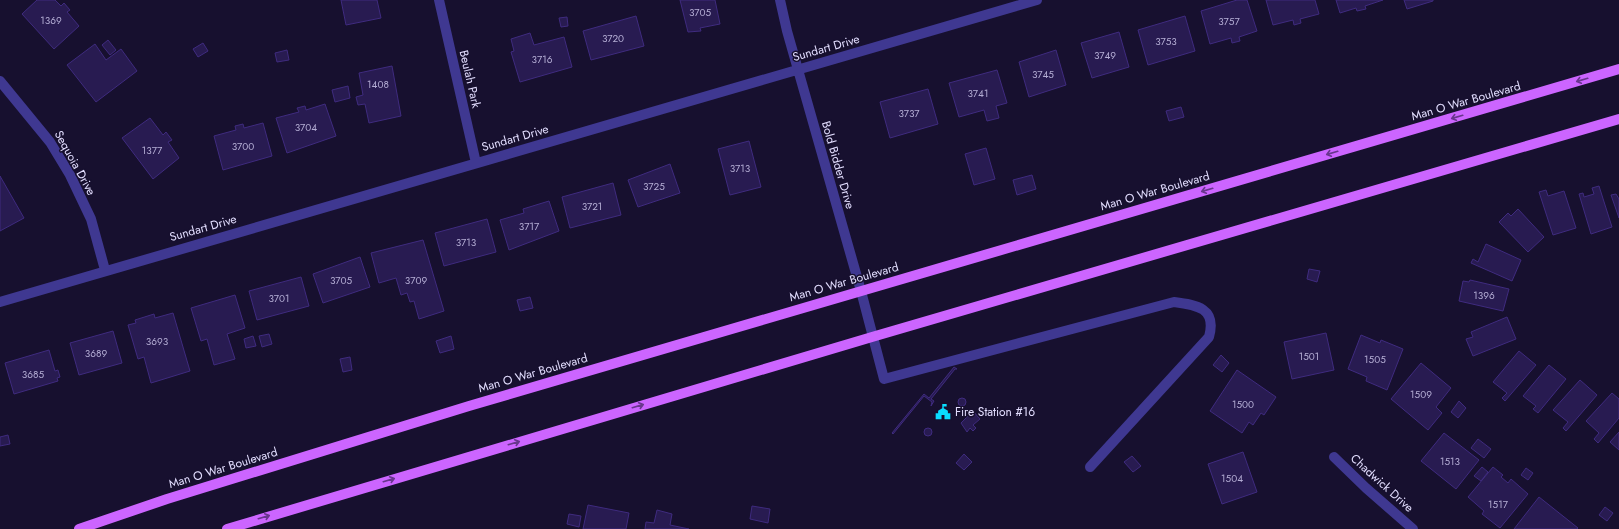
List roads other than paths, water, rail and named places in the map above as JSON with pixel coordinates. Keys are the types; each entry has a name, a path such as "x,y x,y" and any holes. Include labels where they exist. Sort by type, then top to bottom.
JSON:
{"main road":[{"name":"Man O War Boulevard","path":"79,529 167,498 454,410 1619,70"},
{"path":"227,529 872,337 1619,119"}],"street":[{"name":"Beulah Park","path":"439,0 476,163"},
{"name":"Bold Bidder Drive","path":"780,0 797,70 861,290 884,379 1174,302 1195,305 1208,315 1212,325 1208,337 1090,467"},
{"name":"Sundart Drive","path":"0,302 105,270 1037,0"},
{"name":"Sequoia Drive","path":"0,81 29,114 50,142 70,175 91,219 105,270"},
{"name":"Chadwick Drive","path":"1334,457 1366,488 1413,529"}],"place":[{"name":"Fire Station #16","path":"943,412"}]}
